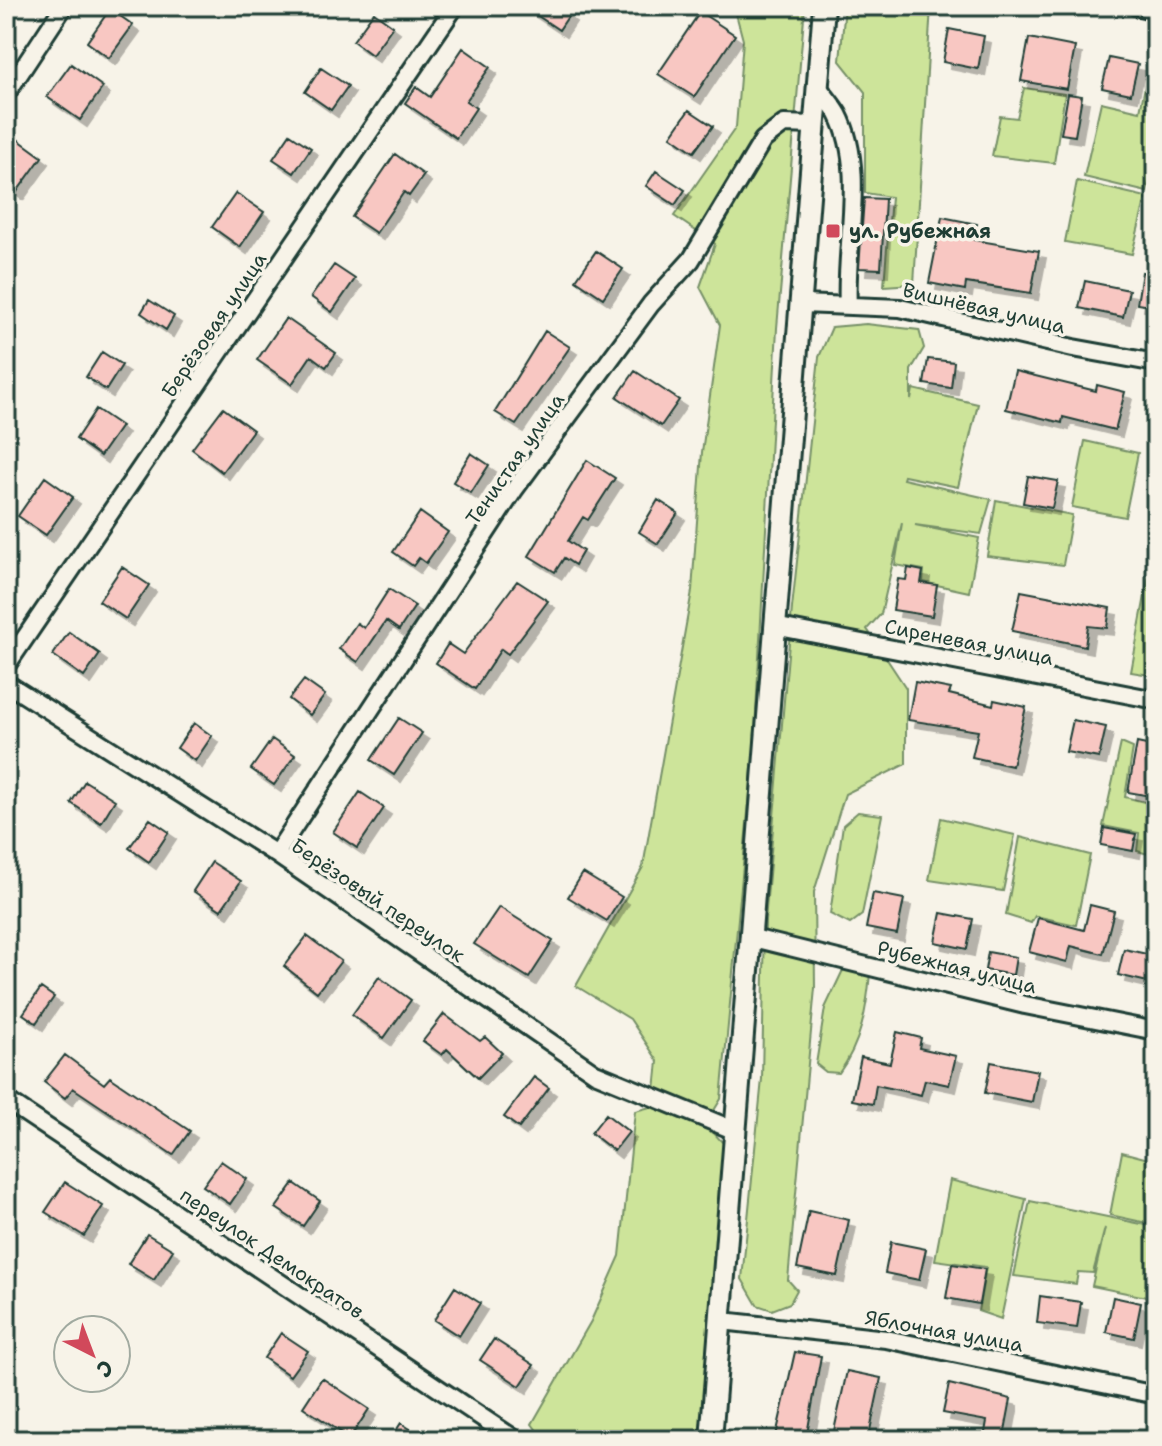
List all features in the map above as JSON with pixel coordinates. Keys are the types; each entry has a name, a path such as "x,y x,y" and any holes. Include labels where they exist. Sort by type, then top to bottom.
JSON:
{"street":[{"path":"6,94 64,6"},
{"name":"Берёзовая улица","path":"6,666 455,6"},
{"path":"711,1440 824,6"},
{"path":"1136,6 1156,11"},
{"path":"816,84 838,115 847,141 851,173 848,306"},
{"name":"Тенистая улица","path":"276,854 514,490 651,304 691,260 763,140 784,124 813,125"},
{"name":"Вишнёвая улица","path":"802,304 900,308 1073,348 1156,363"},
{"name":"Сиреневая улица","path":"774,626 1156,700"},
{"name":"Берёзовый переулок","path":"6,683 276,854 595,1073 736,1131"},
{"name":"Рубежная улица","path":"749,937 1025,1005 1156,1031"},
{"name":"переулок Демократов","path":"6,1100 516,1440"},
{"name":"Яблочная улица","path":"722,1321 886,1339 1156,1395"}],"green space":[{"path":"734,6 805,6 777,328 754,749 721,1099 713,1112 655,1090 658,1061 630,1019 576,986 643,867 692,591 702,452 720,325 700,287 715,244 674,216 736,127 743,40"},
{"path":"845,6 931,6 914,284 884,286 891,197 865,193 865,92 840,61"},
{"path":"1152,53 1156,54 1156,146 1147,192 1084,177 1101,102 1140,111"},
{"path":"1024,88 1065,94 1054,163 992,156 1000,116 1017,118"},
{"path":"1077,181 1146,197 1132,254 1065,242"},
{"path":"866,324 919,330 924,348 911,370 911,400 913,389 978,404 958,487 904,476 903,479 991,499 981,534 915,525 979,538 969,592 923,582 924,570 895,565 902,523 881,614 867,629 906,688 906,764 845,794 814,892 815,988 788,1280 797,1290 790,1303 772,1310 757,1305 742,1279 762,1079 765,921 792,608 819,357 832,327"},
{"path":"1085,441 1138,453 1125,517 1072,507"},
{"path":"996,500 1072,515 1063,565 987,556"},
{"path":"1156,536 1156,676 1131,672"},
{"path":"1121,743 1133,748 1125,797 1156,805 1156,856 1137,851 1139,833 1103,826"},
{"path":"858,812 882,815 862,915 850,924 830,914 843,825"},
{"path":"941,818 1015,835 1003,891 929,880"},
{"path":"1020,837 1090,855 1076,925 1035,916 1031,923 1006,915"},
{"path":"844,968 870,973 867,1000 858,1038 847,1062 839,1073 826,1072 816,1064 825,1008"},
{"path":"654,1106 711,1130 725,1145 701,1440 544,1440 532,1424 591,1321 620,1256 635,1111"},
{"path":"1122,1152 1156,1161 1156,1225 1110,1215"},
{"path":"950,1180 1026,1199 1001,1319 978,1311 986,1267 935,1260"},
{"path":"1030,1201 1156,1227 1156,1299 1092,1286 1105,1228 1093,1273 1078,1272 1076,1284 1014,1276"}],"building":[{"path":"523,6 555,6 569,15 559,30"},
{"path":"110,9 133,25 109,58 87,42"},
{"path":"374,12 393,26 372,55 353,41"},
{"path":"700,12 735,35 694,97 658,74"},
{"path":"949,29 984,36 978,69 943,62"},
{"path":"1029,38 1075,47 1067,89 1021,81"},
{"path":"463,48 490,67 466,101 476,108 456,138 405,103 416,87 430,97"},
{"path":"1109,58 1138,64 1131,94 1102,88"},
{"path":"71,64 103,87 80,120 47,97"},
{"path":"321,68 348,86 331,110 305,92"},
{"path":"1068,94 1082,96 1075,136 1061,134"},
{"path":"689,110 713,126 694,152 671,136"},
{"path":"290,134 311,148 294,173 273,159"},
{"path":"16,138 42,157 16,193 6,186 6,151"},
{"path":"395,154 424,175 409,196 404,192 376,233 352,217"},
{"path":"656,171 685,190 675,205 646,186"},
{"path":"236,193 264,212 240,247 212,227"},
{"path":"864,198 885,199 881,269 859,268"},
{"path":"942,217 977,224 974,240 1039,251 1031,293 966,283 965,290 929,283"},
{"path":"596,251 623,269 603,298 576,280"},
{"path":"334,265 355,279 332,312 311,297"},
{"path":"1142,272 1156,274 1156,307 1137,304"},
{"path":"1085,281 1129,290 1123,317 1079,308"},
{"path":"149,300 174,316 166,330 141,313"},
{"path":"286,318 336,353 326,367 311,356 292,384 257,360"},
{"path":"545,331 570,347 516,425 495,412"},
{"path":"102,352 122,365 106,390 86,377"},
{"path":"928,359 954,362 951,388 924,384"},
{"path":"635,371 679,400 661,426 617,397"},
{"path":"1015,371 1096,391 1097,385 1125,392 1115,430 1063,417 1062,423 1006,409"},
{"path":"223,408 253,430 222,472 192,449"},
{"path":"96,409 121,426 100,456 76,439"},
{"path":"471,453 489,465 471,493 453,482"},
{"path":"587,460 615,478 588,520 583,517 568,541 583,551 575,565 564,558 555,572 529,556"},
{"path":"1028,476 1058,481 1052,508 1023,503"},
{"path":"45,477 73,497 46,535 18,516"},
{"path":"658,500 678,513 658,544 639,532"},
{"path":"420,512 448,532 426,563 419,558 413,566 393,552"},
{"path":"122,567 149,585 126,619 99,601"},
{"path":"908,568 923,571 921,583 937,585 932,616 893,610 898,579 906,580"},
{"path":"517,581 548,601 508,654 501,649 475,689 436,663 448,644 463,654"},
{"path":"389,589 415,606 399,630 386,621 358,662 339,649 357,623 364,628"},
{"path":"1021,591 1110,608 1107,628 1088,626 1085,646 1012,631"},
{"path":"69,632 100,654 84,677 53,655"},
{"path":"304,680 325,695 310,715 289,699"},
{"path":"915,682 951,689 949,694 993,705 994,700 1026,707 1012,766 972,757 978,731 908,720"},
{"path":"399,718 422,733 394,775 371,760"},
{"path":"1073,720 1106,727 1099,758 1066,752"},
{"path":"194,723 212,736 195,761 177,748"},
{"path":"272,739 295,755 274,785 251,769"},
{"path":"1137,743 1156,747 1156,797 1128,792"},
{"path":"85,781 115,800 101,823 71,803"},
{"path":"360,792 384,808 357,848 333,832"},
{"path":"150,819 169,832 149,862 129,848"},
{"path":"1104,828 1136,834 1133,851 1101,845"},
{"path":"212,862 241,881 221,910 193,891"},
{"path":"583,873 622,897 607,921 568,897"},
{"path":"873,893 904,899 897,934 866,928"},
{"path":"1090,905 1114,911 1103,954 1071,946 1067,962 1029,952 1038,918 1084,930"},
{"path":"499,907 553,941 529,978 474,944"},
{"path":"941,913 973,919 967,949 935,942"},
{"path":"307,936 341,961 317,992 284,966"},
{"path":"1124,949 1156,956 1156,984 1118,975"},
{"path":"988,952 1016,957 1013,975 985,970"},
{"path":"379,977 411,1000 384,1038 352,1015"},
{"path":"41,988 54,997 36,1023 23,1014"},
{"path":"444,1014 480,1041 485,1037 502,1053 478,1078 447,1049 442,1055 423,1041"},
{"path":"897,1032 921,1038 919,1048 956,1056 949,1085 925,1080 921,1095 876,1085 873,1104 852,1100 861,1057 890,1063"},
{"path":"65,1055 104,1084 110,1077 190,1131 173,1155 73,1088 65,1098 44,1082"},
{"path":"991,1062 1038,1071 1032,1102 985,1093"},
{"path":"534,1077 549,1088 519,1128 504,1117"},
{"path":"606,1114 629,1132 614,1151 591,1133"},
{"path":"221,1161 247,1179 230,1204 203,1186"},
{"path":"65,1182 103,1206 84,1236 45,1212"},
{"path":"294,1183 320,1201 303,1226 276,1208"},
{"path":"809,1211 849,1220 837,1276 797,1268"},
{"path":"147,1234 173,1250 154,1280 128,1264"},
{"path":"891,1242 926,1249 919,1280 885,1273"},
{"path":"952,1264 985,1269 979,1304 946,1298"},
{"path":"455,1287 480,1303 459,1336 434,1320"},
{"path":"1040,1296 1081,1302 1077,1328 1037,1323"},
{"path":"1113,1297 1141,1303 1134,1338 1106,1332"},
{"path":"281,1333 308,1351 290,1376 264,1358"},
{"path":"494,1339 534,1365 520,1386 480,1360"},
{"path":"795,1352 821,1356 806,1440 775,1440"},
{"path":"847,1371 881,1378 868,1440 832,1440"},
{"path":"322,1378 369,1409 350,1438 303,1407"},
{"path":"949,1384 1011,1399 1004,1436 984,1438 987,1421 943,1413"},
{"path":"401,1423 427,1440 390,1440"}],"place":[{"name":"ул. Рубежная","path":"833,231"}]}
